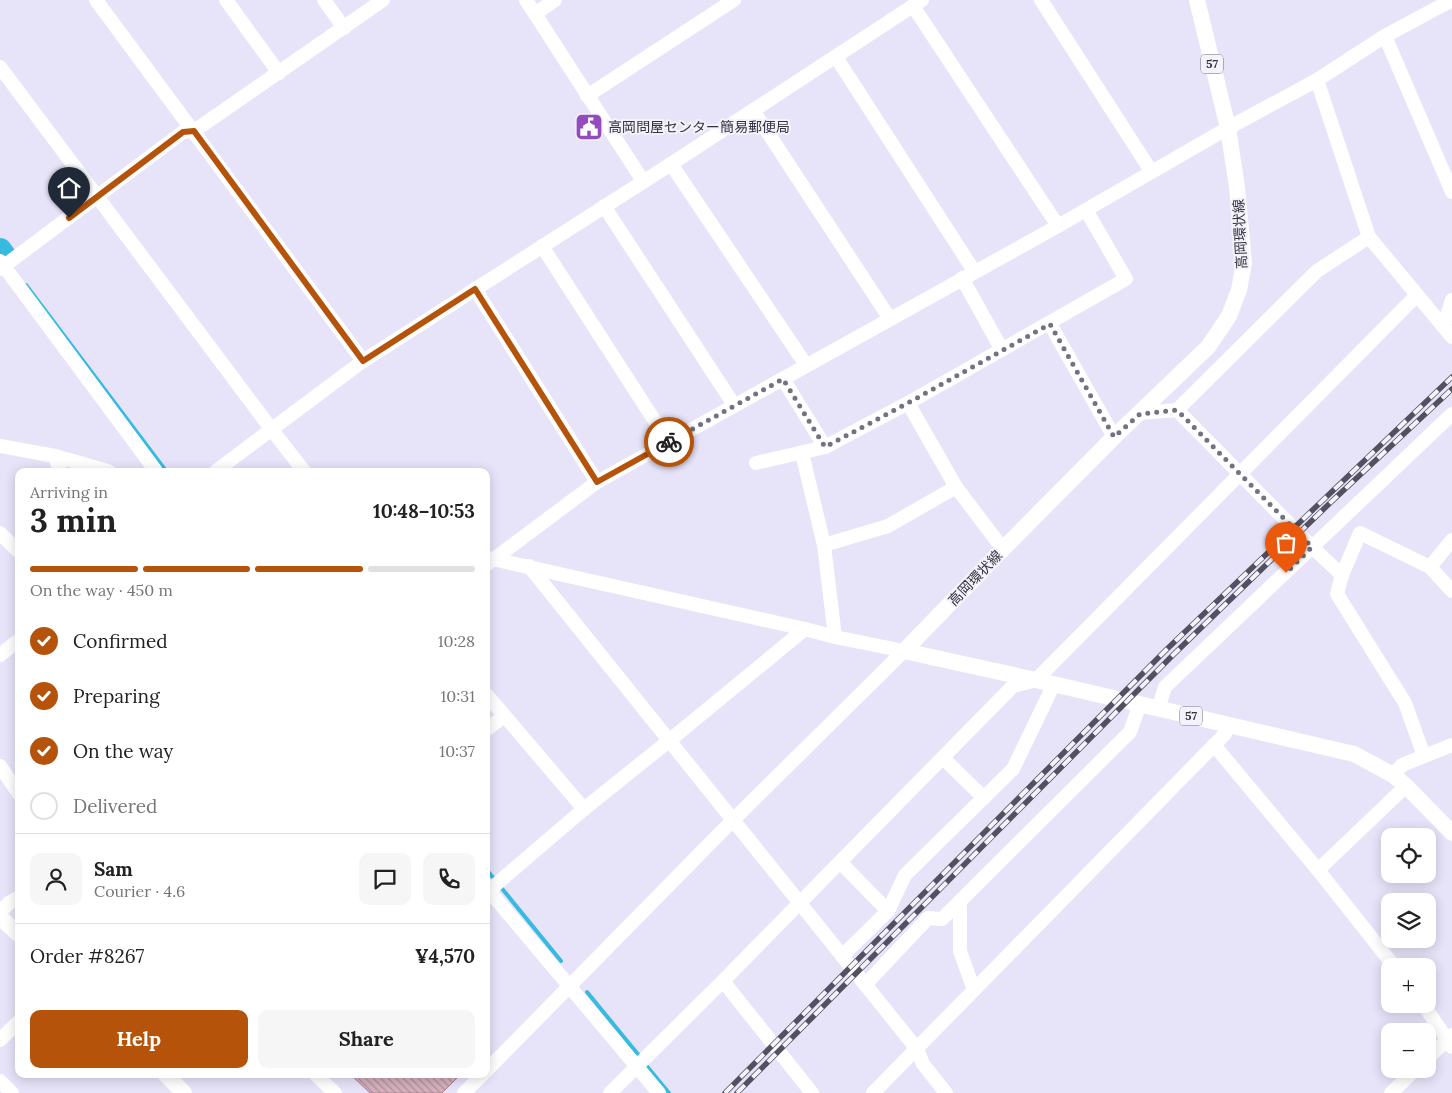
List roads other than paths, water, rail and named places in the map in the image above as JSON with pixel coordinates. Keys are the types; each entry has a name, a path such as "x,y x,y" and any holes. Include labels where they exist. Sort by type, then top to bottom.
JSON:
{"main road":[{"name":"高岡環状線","path":"904,651 1114,437 1208,347 1229,316 1240,290 1244,263 1237,187 1228,128 1196,0"},
{"name":"57","path":"904,651 1354,754 1393,775 1452,832"},
{"path":"0,917 15,931"},
{"path":"169,1078 184,1093"}],"street":[{"path":"96,0 363,361"},
{"path":"226,0 279,73"},
{"path":"324,0 344,28"},
{"path":"154,468 5,264 183,132 194,131 384,0"},
{"path":"526,0 643,181"},
{"path":"534,14 555,0"},
{"path":"587,96 734,0"},
{"path":"1041,0 1152,171"},
{"path":"490,560 597,482 1058,226 1152,171 1316,80 1385,36 1452,0"},
{"path":"220,468 363,361 918,3 1058,226"},
{"path":"1385,36 1452,192"},
{"path":"836,57 968,275 1002,350"},
{"path":"0,68 302,468"},
{"path":"1316,80 1369,236 1416,295 1448,331"},
{"path":"753,110 890,319"},
{"path":"671,164 806,365"},
{"path":"604,206 734,405"},
{"path":"756,463 825,447 1050,324 1126,279 1086,210"},
{"path":"1140,414 1177,410 1317,271 1369,236"},
{"path":"542,246 669,443"},
{"path":"475,289 597,482"},
{"path":"610,1093 1013,686 1036,680 1416,295"},
{"path":"1448,331 1452,300"},
{"path":"1050,324 1114,437"},
{"path":"783,379 825,447"},
{"path":"908,403 956,488 1003,549"},
{"path":"1177,410 1342,575"},
{"path":"1158,708 1165,688 1452,414"},
{"path":"1,449 55,456 97,468"},
{"path":"802,453 824,545 835,637"},
{"path":"55,456 59,468"},
{"path":"824,545 888,526 956,488"},
{"path":"0,533 15,548"},
{"path":"1424,756 1405,703 1337,594 1342,575 1360,533 1430,567 1452,591"},
{"path":"1430,567 1452,540"},
{"path":"490,561 529,566 835,637 904,651"},
{"path":"529,566 916,1049 923,1064 946,1093"},
{"path":"490,888 584,809 805,629"},
{"path":"0,655 15,643"},
{"path":"490,1067 733,820 904,651"},
{"path":"842,956 888,911 905,875 1013,769 1054,684"},
{"path":"490,699 584,809"},
{"path":"865,985 928,918 942,919 1130,732 1140,704"},
{"path":"490,727 504,716"},
{"path":"873,1093 1225,734 1227,725"},
{"path":"1214,745 1318,870 1388,958"},
{"path":"1393,775 1402,765 1452,745"},
{"path":"943,758 984,798"},
{"path":"0,766 15,788"},
{"path":"1318,870 1406,786"},
{"path":"840,862 888,911"},
{"path":"490,892 659,1093"},
{"path":"0,912 15,899"},
{"path":"960,901 960,951 974,990"},
{"path":"723,981 812,1093"},
{"path":"1430,1013 1451,1040 1436,1052"},
{"path":"0,1040 15,1025"},
{"path":"319,1078 335,1093"},
{"path":"464,1093 479,1078"},
{"path":"1391,1093 1407,1078"},
{"path":"0,1081 12,1093"}],"waterway":[{"path":"0,250 5,257"},
{"path":"26,285 164,468"},
{"path":"490,874 561,961"},
{"path":"587,992 641,1058"},
{"path":"645,1064 669,1093"}],"railway":[{"path":"725,1093 1167,649 1452,377"},
{"path":"737,1093 1174,654 1330,503 1452,389"}],"place":[{"name":"高岡問屋センター簡易郵便局","path":"589,127"}]}
